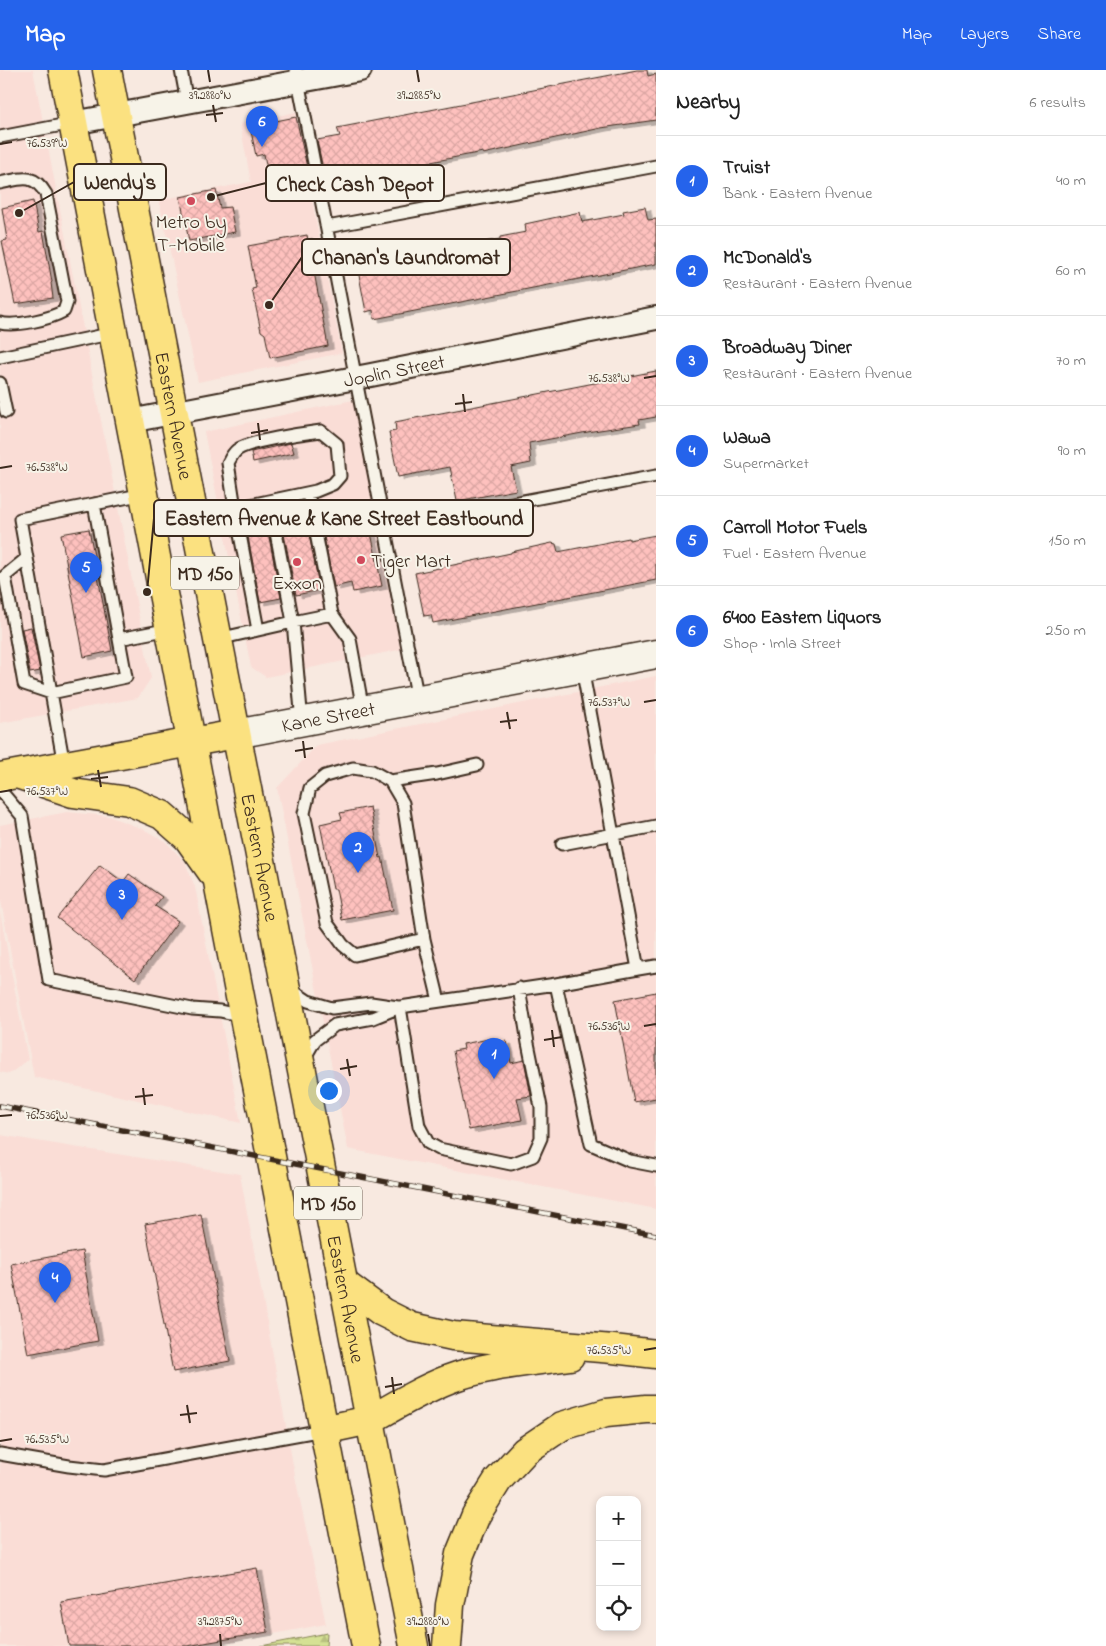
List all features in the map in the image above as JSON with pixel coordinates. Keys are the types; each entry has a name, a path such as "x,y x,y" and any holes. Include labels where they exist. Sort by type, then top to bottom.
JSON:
{"main road":[{"name":"MD 150","path":"63,70 243,1016 366,1646"},
{"name":"Eastern Avenue","path":"107,70 414,1646"},
{"name":"Kane Street","path":"5,780 64,765 302,722 656,654"},
{"path":"5,780 129,801 162,816 188,838 218,881"},
{"path":"343,1283 382,1312 412,1327 453,1336 656,1354"},
{"path":"323,1430 370,1420 418,1392 450,1378 483,1370 613,1349"},
{"path":"447,1646 450,1605 460,1554 476,1515 498,1480 525,1451 562,1426 606,1414 656,1409"}],"street":[{"path":"73,123 187,102 297,76 360,70"},
{"name":"Joplin Street","path":"130,420 356,378 656,318"}],"lane":[{"path":"181,70 187,102"},
{"path":"297,76 418,700"},
{"path":"0,137 73,123"},
{"path":"327,227 656,166"},
{"path":"0,183 31,179 40,184 46,194 67,302 64,311 58,315 23,323 0,323"},
{"path":"0,357 114,333"},
{"path":"0,382 6,412"},
{"path":"194,517 234,508 312,492 332,484 340,476 337,444 321,431 302,433 249,444 236,450 228,463 234,508 258,630"},
{"path":"385,527 656,476"},
{"path":"312,492 332,614 350,639 363,710"},
{"path":"64,765 20,519 144,494"},
{"path":"270,501 293,622 302,722"},
{"path":"27,558 6,576 24,684 51,693 126,677 94,504"},
{"path":"218,639 332,614"},
{"path":"119,639 170,629"},
{"path":"582,668 638,969"},
{"path":"390,781 438,774 477,765"},
{"path":"424,939 355,955 326,923 304,813 310,788 325,776 353,768 372,771 390,781 403,803 424,939 439,1001"},
{"path":"5,780 22,816 49,980 192,1009 220,1010 243,1016"},
{"path":"562,844 656,826"},
{"path":"300,1064 315,1040 335,1025 373,1018 400,1007 556,984 656,966"},
{"path":"556,984 591,1144 630,1161 656,1166"},
{"path":"285,986 308,1001 332,1008 371,1003 400,1007"},
{"path":"400,1007 419,1126 428,1143 439,1149 511,1164 533,1156 541,1138 540,1107 519,988"},
{"path":"0,1454 104,1470 323,1430"}],"shaded area":[{"path":"0,70 33,70 151,678 138,698 0,723"},
{"path":"296,112 342,353 198,382 159,200 251,182 240,124"},
{"path":"353,400 403,649 266,677 251,667 204,432"},
{"path":"656,676 656,1209 348,1149 277,788 317,745"},
{"path":"67,812 108,816 143,829 165,841 185,862 195,887 241,1123 34,1077 0,896 0,825"},
{"path":"0,912 28,1060 9,1074 0,1072"},
{"path":"0,1135 240,1174 296,1481 326,1624 210,1646 0,1646"}],"green space":[{"path":"327,1633 326,1646 261,1646"}],"building":[{"path":"637,70 647,70 648,76 656,74 656,120 601,128 483,154 483,152 342,179 337,166 323,169 317,140 340,136 337,128"},
{"path":"296,117 308,172 273,179 271,169 267,170 264,154 256,156 250,126"},
{"path":"216,190 220,208 230,207 235,232 189,241 180,197"},
{"path":"33,201 39,232 43,231 53,298 15,304 2,241 7,240 2,208"},
{"path":"645,207 648,220 656,219 656,264 374,319 373,310 366,312 357,265 500,239 500,237 526,232 525,224 580,212 582,222 624,214 623,211"},
{"path":"307,235 328,346 270,358 265,334 261,331 252,289 256,288 248,246"},
{"path":"656,371 656,417 639,420 640,424 529,443 531,463 511,467 516,490 457,501 450,467 398,477 389,432 396,431 395,422"},
{"path":"291,443 294,453 253,462 251,452"},
{"path":"305,514 320,590 296,595 281,519"},
{"path":"266,522 281,598 260,602 246,526"},
{"name":"Tiger Mart","path":"369,523 382,586 353,592 351,583 334,587 323,532"},
{"path":"89,529 112,651 84,657 61,534"},
{"path":"656,535 656,580 433,623 431,615 424,616 415,573 552,543 556,544 558,552 629,538 629,540"},
{"path":"31,627 40,671 30,673 22,629"},
{"path":"370,807 393,910 342,920 336,889 333,889 320,824 342,819 340,813"},
{"path":"100,865 123,882 129,874 162,897 155,906 178,921 135,979 57,918"},
{"path":"656,992 656,1098 634,1102 615,1000"},
{"path":"494,1038 495,1044 506,1041 511,1063 524,1060 531,1096 517,1098 522,1120 469,1130 453,1051 464,1049 463,1044"},
{"path":"201,1214 230,1361 173,1372 145,1224"},
{"path":"82,1251 98,1341 28,1354 11,1264"},
{"path":"257,1568 268,1632 187,1646 69,1646 61,1602"}],"railway":[{"path":"0,1106 656,1235"}],"place":[{"name":"6400 Eastern Liquors","path":"262,147"},
{"name":"Check Cash Depot","path":"211,197"},
{"name":"Metro by T-Mobile","path":"191,201"},
{"name":"Wendy's","path":"19,213"},
{"name":"Chanan's Laundromat","path":"269,305"},
{"name":"Tiger Mart","path":"361,560"},
{"name":"Exxon","path":"297,562"},
{"name":"Eastern Avenue & Kane Street Eastbound","path":"147,592"},
{"name":"Carroll Motor Fuels","path":"86,593"},
{"name":"McDonald's","path":"358,873"},
{"name":"Broadway Diner","path":"122,920"},
{"name":"Truist","path":"494,1079"},
{"name":"Wawa","path":"55,1303"}]}
